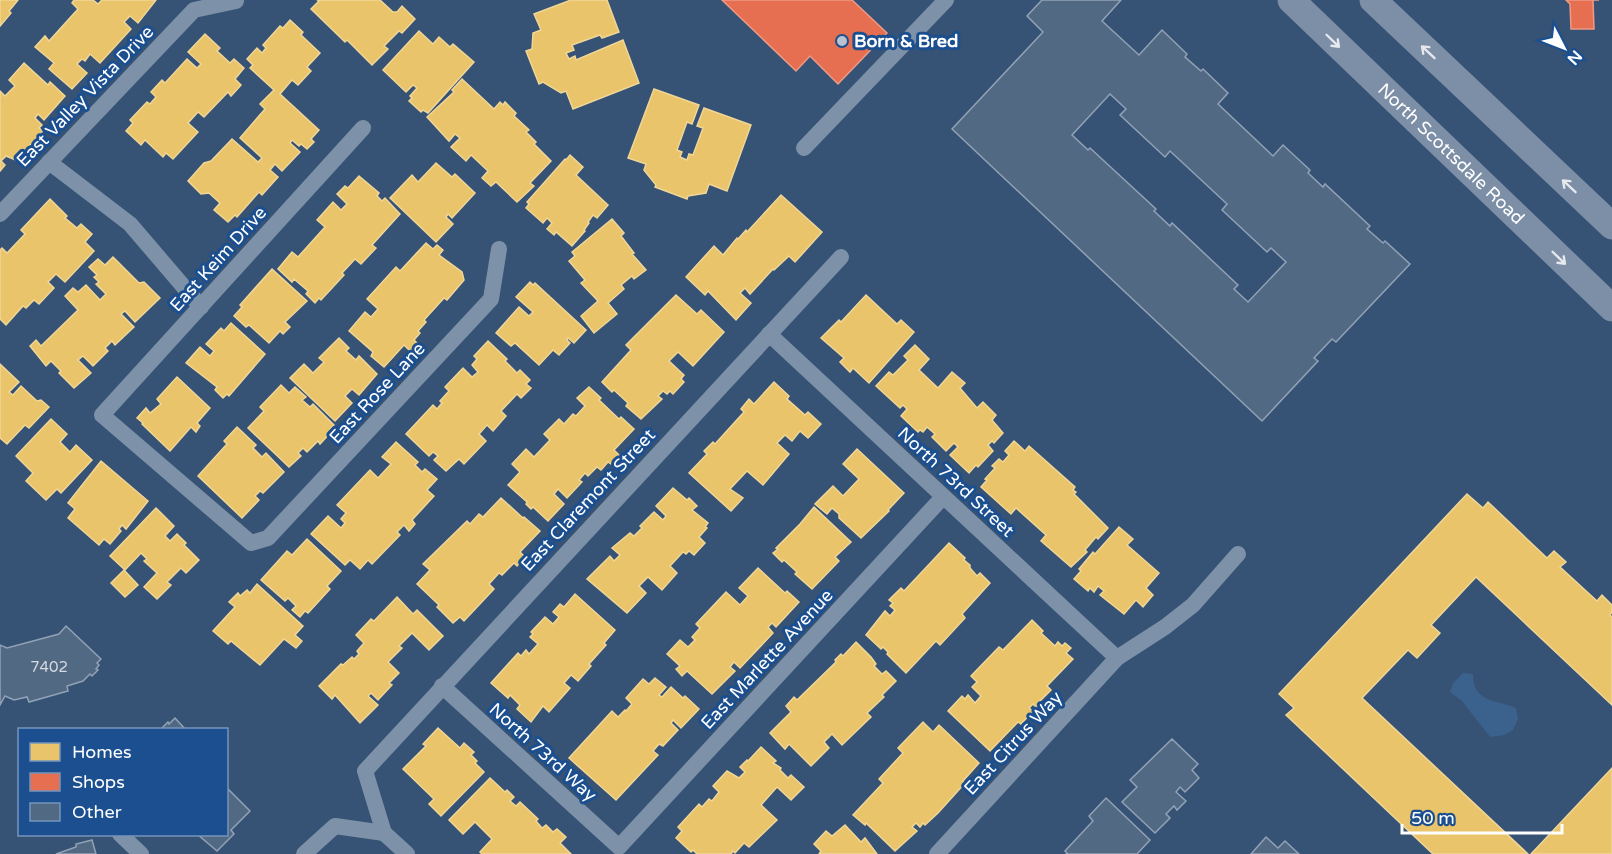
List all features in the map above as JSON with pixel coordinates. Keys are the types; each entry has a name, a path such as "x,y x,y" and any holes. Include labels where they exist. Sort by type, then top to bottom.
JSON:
{"main road":[{"name":"North Scottsdale Road","path":"1291,0 1612,308"},
{"path":"1373,0 1612,226"}],"street":[{"path":"804,148 946,0"},
{"name":"East Valley Vista Drive","path":"0,214 194,10 236,1"},
{"name":"East Keim Drive","path":"102,415 363,128"},
{"path":"49,162 130,224 201,307"},
{"name":"East Rose Lane","path":"102,415 251,543 268,538 491,299 499,249"},
{"name":"East Claremont Street","path":"384,832 365,771 841,257"},
{"name":"North 73rd Street","path":"769,334 1118,658"},
{"name":"East Marlette Avenue","path":"619,847 943,497"},
{"name":"East Citrus Way","path":"937,854 1118,658 1165,627 1193,605 1238,555"},
{"name":"North 73rd Way","path":"442,686 619,847"},
{"path":"304,854 334,826 384,832 407,854"},
{"path":"122,836 141,854"}],"water":[{"path":"1463,673 1473,674 1476,689 1483,697 1516,708 1518,719 1513,730 1504,735 1490,737 1462,701 1450,692 1453,683"}],"building: Homes":[{"path":"0,0 18,0 0,26"},
{"path":"74,0 93,0 98,4 102,0 156,0 138,23 130,16 124,22 131,29 100,63 90,54 85,61 82,59 77,64 87,73 72,89 49,69 54,63 35,47 45,36 49,41 78,9 72,3"},
{"path":"317,0 380,0 393,12 397,12 402,6 415,19 402,33 399,31 384,46 388,49 372,65 311,9 319,1"},
{"path":"571,0 607,0 619,32 602,38 600,35 572,45 574,50 566,53 569,59 575,56 576,60 623,40 639,83 573,109 566,91 561,93 543,82 539,84 526,51 532,49 533,33 541,30 534,14"},
{"path":"290,20 303,32 301,35 320,53 307,67 311,71 298,85 292,80 280,94 319,130 311,139 314,142 307,149 292,140 290,143 300,152 282,171 275,164 270,170 278,177 262,195 259,192 237,217 235,215 228,222 214,210 220,203 209,193 201,194 188,181 204,163 211,161 232,139 258,162 262,158 240,138 265,109 260,104 274,90 250,68 253,65 247,59 257,48 262,53 266,48 263,45 280,26 283,28"},
{"path":"419,31 433,44 439,37 450,47 453,44 474,62 428,113 423,110 421,112 409,101 417,88 413,85 406,92 383,70"},
{"path":"205,34 220,48 217,51 230,63 234,59 244,68 235,79 241,85 231,96 228,92 204,117 198,112 188,123 198,132 173,159 166,153 163,157 145,140 141,145 126,131 133,123 130,120 147,102 150,104 156,97 151,92 162,80 165,83 187,59 197,68 201,64 188,52"},
{"path":"24,63 48,85 50,82 65,96 44,120 38,114 35,118 42,125 39,128 43,131 16,160 6,156 1,161 5,165 0,171 0,91 5,96 15,86 9,80"},
{"path":"462,79 494,109 500,102 503,105 505,102 516,113 514,116 529,130 526,132 536,142 534,144 551,161 530,183 534,186 517,202 496,182 491,186 482,178 488,171 471,155 466,161 451,147 460,138 455,134 449,141 427,117 454,92 452,90"},
{"path":"654,89 699,105 692,124 687,122 677,150 682,152 680,157 687,160 689,154 693,155 703,128 697,126 704,108 751,125 727,191 709,184 706,193 688,196 687,199 655,187 656,185 644,170 646,164 628,158"},
{"path":"570,155 583,167 576,175 608,205 597,218 593,215 585,231 572,246 556,232 554,235 547,229 552,223 547,218 543,223 526,208 529,204 527,202"},
{"path":"436,163 452,177 455,174 475,193 452,218 448,214 446,217 453,224 436,242 390,198 412,175 418,182"},
{"path":"359,176 379,193 377,196 382,201 385,198 400,214 372,245 376,248 361,264 355,259 342,273 344,275 321,300 319,298 315,303 306,294 308,291 294,279 292,282 278,269 292,252 298,257 325,227 317,220 333,202 341,210 347,204 337,194 345,186 348,188"},
{"path":"781,195 822,232 795,262 789,256 773,269 750,294 745,288 740,293 751,303 736,320 708,291 705,295 686,277 714,246 723,255"},
{"path":"50,199 67,216 65,218 77,228 81,224 92,234 85,242 94,251 65,282 56,274 48,282 54,288 39,304 34,300 26,308 23,306 6,325 0,319 0,250 2,248 7,253 25,234 21,230"},
{"path":"612,219 624,233 621,236 634,253 632,254 646,270 634,279 632,276 621,285 624,289 608,303 617,314 594,333 581,316 598,301 581,283 585,280 569,261 575,256 572,252"},
{"path":"426,243 433,249 437,245 443,250 439,255 462,272 464,280 447,300 444,298 424,320 426,322 414,340 417,343 410,351 404,345 384,367 371,356 373,352 349,331 365,312 371,317 378,309 367,299 396,267 400,271"},
{"path":"113,257 139,283 144,282 160,298 135,322 125,311 121,314 134,327 115,345 112,341 105,348 108,351 93,366 83,356 78,360 91,373 74,388 51,361 46,366 30,346 36,340 41,346 78,310 65,296 73,288 78,292 86,285 100,300 106,294 96,284 99,282 94,277 97,275 89,267 98,259 105,265"},
{"path":"272,269 307,301 285,322 290,327 283,334 280,331 269,343 249,325 246,327 234,316 242,307 240,305"},
{"path":"530,282 533,285 535,283 586,330 574,343 568,338 570,343 559,355 553,350 539,365 515,343 511,346 496,333 519,307 529,316 533,312 516,297"},
{"path":"676,295 697,314 701,310 724,332 693,366 678,352 669,361 684,375 681,379 684,382 673,394 670,391 667,394 663,391 658,396 662,399 641,419 626,406 628,403 602,382 631,350 626,345"},
{"path":"866,295 897,324 901,320 914,332 869,383 853,368 850,372 840,362 844,358 821,338 839,320 841,322"},
{"path":"231,323 265,354 229,396 227,394 223,398 215,390 217,387 186,363 200,347 210,356 214,351 206,344 221,328 224,331"},
{"path":"339,338 349,348 346,351 356,360 359,356 377,374 359,395 352,389 345,396 352,403 335,421 290,378 304,364 313,373 324,362 319,358"},
{"path":"488,341 507,359 505,361 517,373 520,370 530,380 526,384 531,388 521,398 517,394 501,411 506,416 493,431 487,425 479,434 486,441 464,464 459,459 446,471 434,460 438,456 433,452 429,456 406,434 433,405 437,409 442,403 440,401 449,391 445,387 463,368 472,377 478,372 472,365 477,359 474,356"},
{"path":"915,345 929,359 919,370 938,388 952,372 965,383 960,388 977,408 983,402 996,415 992,420 1003,433 994,443 992,441 988,445 993,451 969,473 950,455 958,447 954,443 946,451 932,437 935,434 927,427 923,432 920,430 918,432 901,416 907,409 903,405 900,408 876,386 889,372 893,375 908,360 904,356"},
{"path":"0,364 19,382 9,392 13,395 21,386 37,401 41,400 49,407 29,428 25,425 7,444 0,438"},
{"path":"177,377 210,408 197,423 200,426 196,432 191,427 170,451 137,418 146,408 150,413 161,404 157,399"},
{"path":"774,382 789,396 787,399 805,415 808,412 821,424 808,438 800,431 792,441 785,435 777,443 789,454 763,485 747,471 730,489 743,498 731,511 689,473 707,454 704,451 713,442 715,444 744,412 741,409 749,399 754,404"},
{"path":"281,385 289,393 295,387 306,397 302,400 310,407 313,404 334,425 330,429 332,431 320,444 318,441 307,452 303,448 298,453 301,456 289,467 248,428 264,411 260,407"},
{"path":"589,387 619,419 621,417 634,429 614,450 619,455 611,464 608,462 601,470 597,467 588,476 585,473 579,480 582,482 567,498 558,489 554,494 564,504 548,521 533,507 531,509 526,504 527,502 508,485 520,472 512,464 526,449 534,457 550,440 544,434 559,419 564,424 573,414 576,416 585,406 577,398"},
{"path":"51,419 67,434 60,442 70,452 76,445 92,460 61,493 57,489 46,500 26,481 33,473 16,456"},
{"path":"237,427 256,445 253,448 262,457 266,453 284,472 263,493 260,491 255,496 259,500 242,518 198,476 227,444 224,441"},
{"path":"1014,441 1025,451 1029,446 1075,487 1074,494 1108,528 1098,539 1096,537 1085,550 1087,552 1071,567 1041,541 1046,535 1016,508 1011,514 981,487 995,468 992,466 999,459 1003,462 1009,455 1005,451"},
{"path":"396,442 418,462 415,465 422,472 425,469 437,479 427,490 434,496 412,520 415,524 409,531 404,525 397,532 400,535 372,564 368,560 360,569 350,560 345,565 311,534 328,516 341,528 345,523 341,519 346,513 337,505 370,470 378,478 391,464 382,457"},
{"path":"857,449 904,493 861,538 839,518 839,514 832,508 827,514 815,504 833,486 843,496 859,479 843,464"},
{"path":"101,461 148,501 126,529 122,525 119,529 121,531 110,544 104,539 99,545 68,518 75,509 68,503"},
{"path":"673,488 697,506 692,510 708,523 705,527 707,528 699,537 705,543 694,555 689,551 686,554 683,552 670,566 677,573 662,590 648,577 639,586 646,593 627,613 587,579 610,556 614,561 620,555 612,548 630,533 634,536 654,512 663,520 666,516 656,506"},
{"path":"1467,494 1483,508 1488,502 1547,558 1554,551 1566,562 1560,567 1597,601 1602,595 1612,605 1610,615 1612,617 1612,705 1476,577 1431,625 1440,633 1417,658 1408,650 1362,698 1528,854 1433,854 1286,715 1294,708 1279,694"},
{"path":"501,498 540,531 520,552 525,557 517,566 514,563 502,575 499,573 489,584 494,589 464,621 460,617 453,623 437,607 439,605 417,584 430,570 423,564 467,521 470,524 479,514 483,517"},
{"path":"814,507 851,542 835,557 839,561 812,589 795,574 797,572 784,560 782,562 773,553"},
{"path":"156,508 174,526 165,536 170,541 177,534 199,560 186,573 181,568 167,582 171,585 157,599 144,587 157,573 144,561 147,559 141,553 125,570 110,556"},
{"path":"1119,527 1133,539 1127,545 1159,573 1146,588 1153,595 1143,607 1136,600 1124,614 1100,595 1104,591 1098,586 1094,592 1090,588 1088,591 1074,579 1093,552 1095,554"},
{"path":"307,539 341,571 327,586 330,589 308,613 305,611 300,617 292,610 296,606 288,598 285,601 261,580 287,551 292,555"},
{"path":"949,543 965,558 964,560 977,576 980,573 990,583 962,614 965,618 940,645 936,641 906,673 883,647 881,649 866,635 885,611 890,616 895,610 890,606 893,603 889,600 901,588 904,591"},
{"path":"758,568 785,593 787,591 799,602 776,627 772,623 768,627 773,633 740,668 734,662 730,667 735,671 712,694 687,671 682,676 676,669 680,666 667,654 680,640 688,647 695,640 692,637 700,628 696,624 726,592 740,605 748,596 739,588"},
{"path":"124,570 138,585 125,597 111,583"},
{"path":"257,584 303,626 295,635 302,641 296,648 284,639 260,665 231,641 228,644 213,631 235,607 229,602 238,593 240,596 247,590 250,593"},
{"path":"575,594 615,630 578,681 571,675 564,683 570,688 549,712 543,706 531,722 517,709 520,705 510,695 508,698 491,683 518,653 521,656 526,650 529,654 538,644 530,637 533,634 531,632 545,617 553,624 559,617 553,612 560,604 564,607"},
{"path":"397,597 413,614 417,610 443,636 429,650 412,633 399,646 402,648 388,662 399,673 389,683 392,685 378,700 371,693 368,696 378,705 360,723 335,695 332,699 319,686 341,664 343,665 352,657 354,659 359,654 357,651 364,643 356,635 371,619 374,621"},
{"path":"1032,620 1043,631 1041,633 1055,646 1058,642 1062,646 1065,643 1071,648 1066,653 1073,659 1047,686 1051,690 1038,703 1041,705 1038,709 1033,704 1029,708 1033,711 1021,724 1018,722 990,751 948,711 962,696 965,699 968,695 975,703 981,696 972,687 977,682 971,676 999,647 1003,650"},
{"path":"856,642 871,657 876,664 874,666 882,674 886,671 896,681 882,695 884,697 867,713 871,717 842,745 832,734 824,742 829,748 811,766 789,744 785,749 770,733 791,712 786,706 794,697 797,700 836,662 835,660 841,654 843,656"},
{"path":"655,678 666,687 659,695 662,697 671,687 699,709 681,728 673,720 671,723 678,730 663,746 659,744 653,751 658,755 616,800 569,758 612,711 618,717 626,711 632,704 626,698 643,679 649,684"},
{"path":"923,722 933,732 939,725 979,763 963,781 965,783 938,813 925,825 923,823 920,827 916,823 912,827 917,831 895,851 866,823 865,825 853,815 883,783 879,779 903,753 898,748"},
{"path":"438,728 460,748 464,743 474,752 471,755 477,761 475,763 484,772 441,816 429,804 434,799 403,769 426,746 423,744"},
{"path":"761,747 776,761 773,763 781,768 780,770 788,778 791,775 804,787 791,800 777,787 761,805 777,820 749,847 744,843 735,853 733,851 731,854 697,854 693,850 691,852 676,838 682,831 678,827 699,804 702,807 709,799 712,801 719,792 713,786 727,771 739,778 745,772 740,767"},
{"path":"1612,768 1612,854 1531,854"},
{"path":"490,778 514,797 510,801 516,806 520,802 538,819 536,821 542,828 546,825 553,832 557,829 566,837 560,843 571,854 482,854 480,852 492,839 475,822 463,834 449,820"},
{"path":"845,825 861,842 865,838 877,854 819,854 821,851 814,844 826,831 832,836"}],"building: Shops":[{"path":"722,0 852,0 887,33 838,84 810,56 796,71"},
{"path":"1566,0 1593,0 1594,29 1571,29 1570,4"}],"building: Other":[{"path":"1042,0 1121,0 1102,21 1139,55 1162,30 1187,54 1185,57 1201,71 1203,69 1228,93 1218,104 1273,156 1283,145 1310,170 1308,173 1323,187 1325,184 1370,226 1367,229 1383,243 1385,241 1410,264 1336,342 1332,339 1314,358 1318,361 1262,421 952,129 1043,32 1027,16","holes":["1110,94 1126,109 1120,115 1165,157 1170,151 1227,204 1222,210 1267,252 1271,248 1286,262 1248,302 1234,289 1238,285 1172,223 1170,226 1154,211 1156,209 1090,148 1088,150 1072,135"]},
{"path":"66,626 101,659 97,663 99,665 96,669 98,670 83,681 67,686 68,691 29,702 27,697 14,700 5,696 0,705 0,645 7,648 59,634"},
{"path":"175,718 184,728 162,728 168,722 169,724"},
{"path":"1172,739 1198,764 1192,770 1199,778 1185,792 1180,787 1176,792 1186,801 1177,810 1174,806 1166,814 1170,818 1155,833 1122,802 1137,787 1130,780"},
{"path":"228,789 250,811 231,830 234,834 217,851 199,836 228,836"},
{"path":"1106,798 1150,840 1137,854 1066,854 1065,851 1093,821 1089,816"},
{"path":"1266,837 1278,848 1285,841 1299,854 1251,854"},
{"path":"92,840 96,854 56,854 76,847 76,844"}],"place":[{"name":"Born & Bred","path":"842,41"}]}
